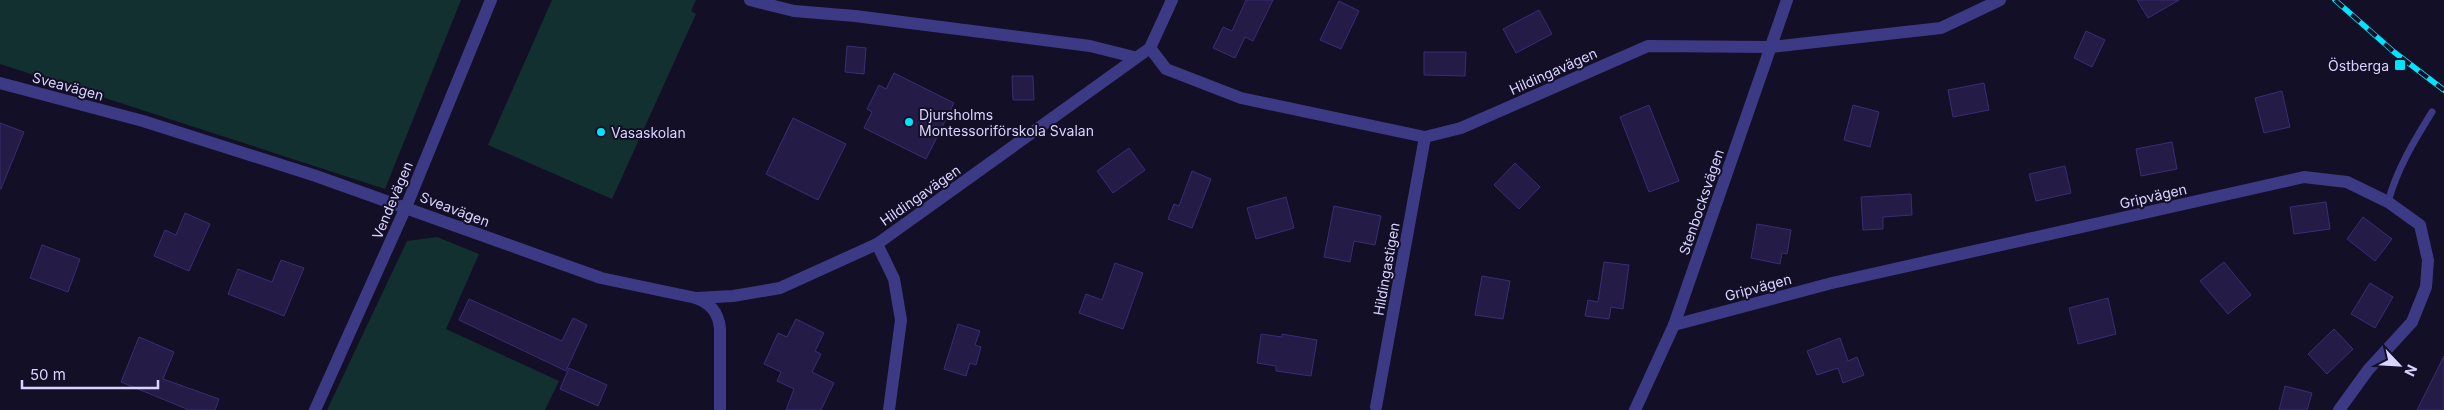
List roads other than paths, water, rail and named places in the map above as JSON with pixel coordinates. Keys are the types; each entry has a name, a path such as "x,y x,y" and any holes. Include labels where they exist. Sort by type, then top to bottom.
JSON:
{"street":[{"name":"Vendevägen","path":"315,410 406,207 491,0"},
{"path":"750,0 794,11 855,16 1090,46 1134,57"},
{"path":"1150,48 1172,0"},
{"name":"Stenbocksvägen","path":"1635,410 1674,325 1787,0"},
{"name":"Hildingavägen","path":"696,298 732,296 780,288 877,244 1134,57 1150,48 1166,69 1241,98 1425,136 1461,128 1648,46 1771,47 1941,28 2000,0"},
{"name":"Sveavägen","path":"0,83 143,121 406,207 602,278 696,298 709,303 719,319 720,410"},
{"name":"Hildingastigen","path":"1376,407 1425,136"},
{"name":"Gripvägen","path":"1674,325 1832,283 2304,177 2347,182 2388,202 2420,225 2428,260 2426,287 2412,322 2368,370 2338,410"},
{"path":"877,244 894,279 901,320 889,410"}],"lane":[{"path":"2388,202 2393,181 2432,112"}],"railway":[{"path":"2335,0 2394,52 2444,90"}],"place":[{"name":"Östberga","path":"2400,65"},
{"name":"Djursholms Montessoriförskola Svalan","path":"909,122"},
{"name":"Vasaskolan","path":"601,132"}]}
